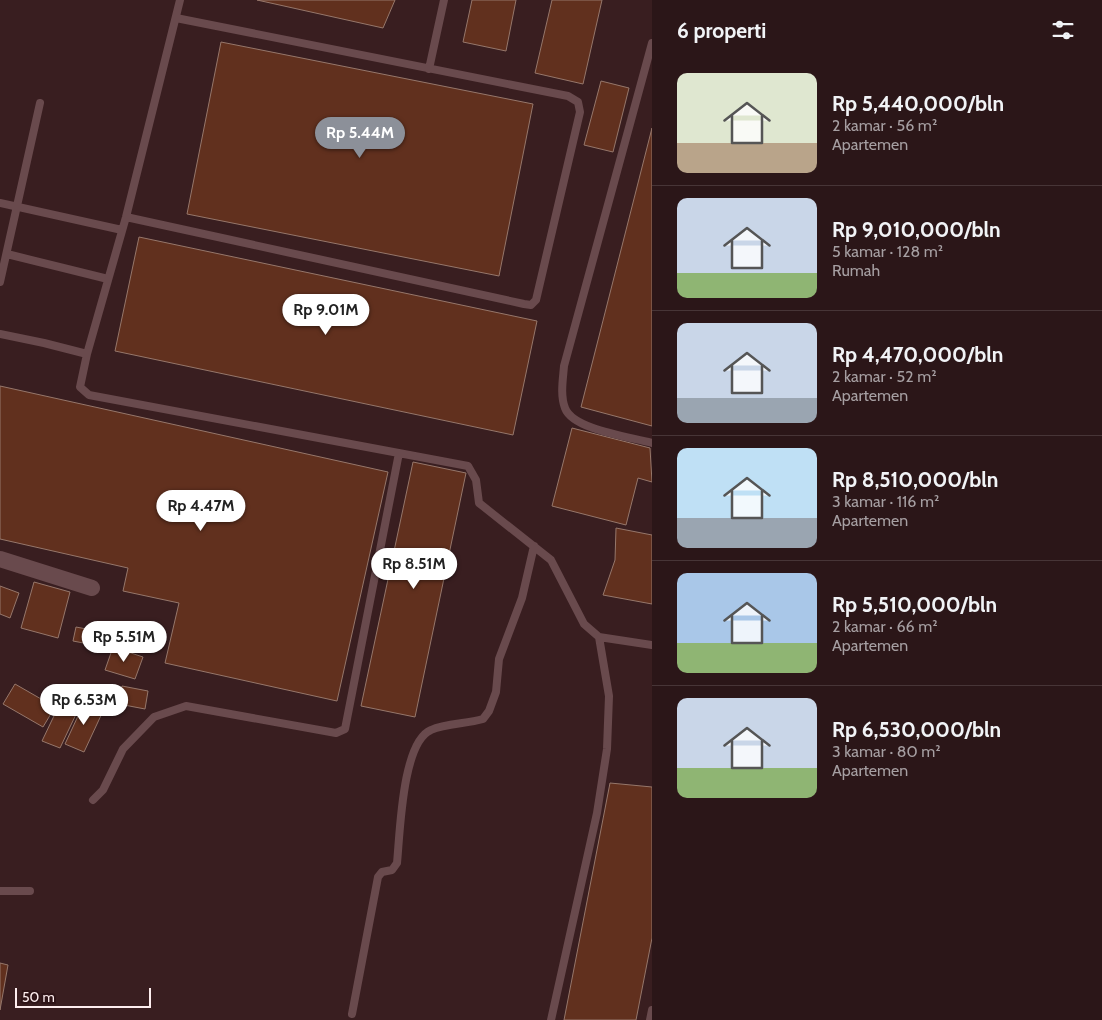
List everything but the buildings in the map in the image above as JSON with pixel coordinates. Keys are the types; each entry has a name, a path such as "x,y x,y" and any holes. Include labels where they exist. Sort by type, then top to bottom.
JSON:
{"street":[{"path":"0,559 92,588"}],"lane":[{"path":"180,0 126,217 87,354 80,387 89,395 468,466 476,480 479,504 551,560 584,624 599,636 652,645"},
{"path":"429,68 444,0"},
{"path":"126,217 531,305 536,300 580,112 578,102 568,96 176,18"},
{"path":"652,43 564,366 562,388 565,409 575,420 589,427 652,443"},
{"path":"0,282 40,103"},
{"path":"0,203 122,230"},
{"path":"7,254 108,279"},
{"path":"0,334 87,354"},
{"path":"93,800 103,790 123,749 135,736 154,717 186,706 326,732 340,732 345,729 399,453"},
{"path":"352,1014 378,877 382,872 392,870 397,863 410,760 418,740 430,730 483,719 489,711 496,692 499,659 522,598 534,546"},
{"path":"551,1020 597,812 607,749 609,696 599,636"},
{"path":"0,891 30,891"},
{"path":"650,1020 652,1010"}]}
